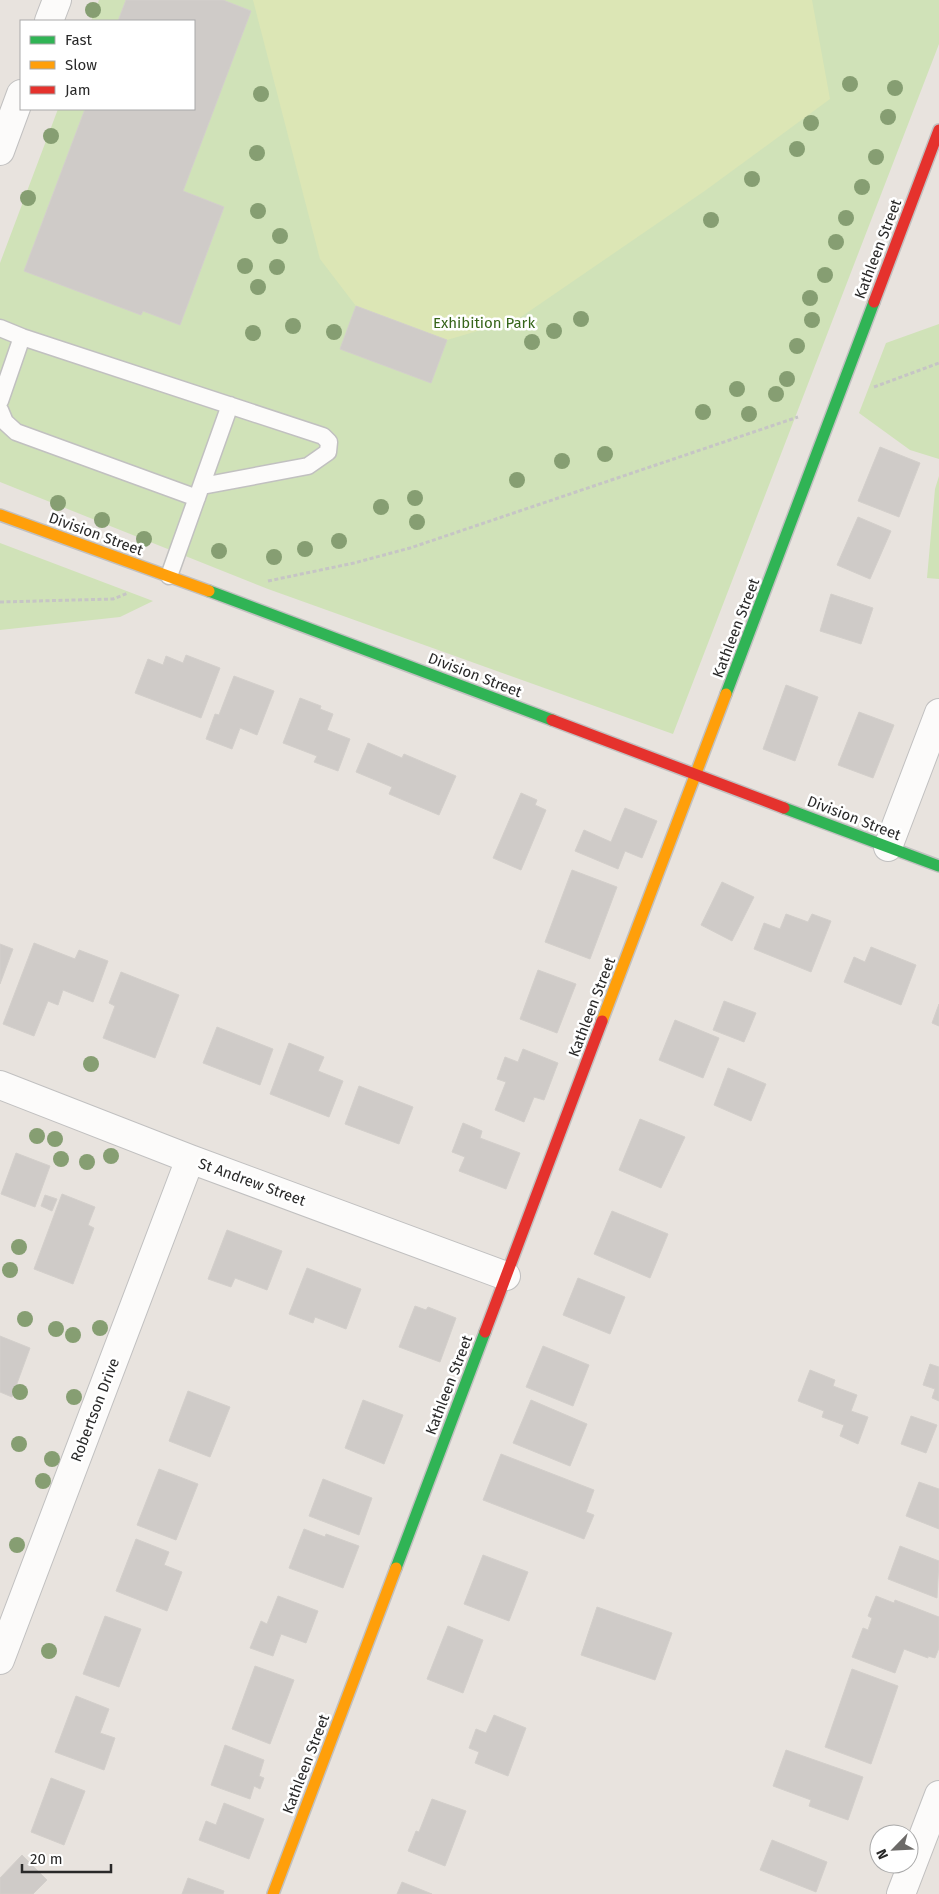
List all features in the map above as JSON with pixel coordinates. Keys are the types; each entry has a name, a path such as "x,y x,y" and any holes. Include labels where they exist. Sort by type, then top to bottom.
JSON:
{"street":[{"path":"49,20 57,0"},
{"path":"0,151 20,97"},
{"name":"Kathleen Street","path":"273,1894 939,130"},
{"name":"Division Street","path":"0,515 169,576 939,866"},
{"path":"888,847 939,713"},
{"name":"St Andrew Street","path":"0,1085 190,1159 506,1276"},
{"name":"Robertson Drive","path":"0,1660 190,1159"},
{"path":"901,1894 939,1795"}],"lane":[{"path":"0,328 22,337 323,436 329,442 328,452 308,466 200,492 16,432 5,422 0,410"},
{"path":"0,401 22,337"},
{"path":"169,576 230,405"}],"path":[{"path":"872,387 939,363"},
{"path":"262,582 354,563 410,548 802,416"},
{"path":"0,602 114,599"}],"green space":[{"name":"Exhibition Park","path":"99,0 939,0 939,44 673,734 268,589 0,482 0,263 58,110 195,110 195,20 91,20"},
{"path":"253,0 812,0 830,99 706,190 518,319 447,340 356,306 320,259"},
{"path":"939,324 939,459 910,450 859,413 886,343"},
{"path":"939,476 939,579 927,578 935,489"},
{"path":"0,543 153,601 120,617 0,630"}],"building":[{"path":"126,0 223,0 251,11 183,191 224,207 180,325 143,311 141,315 24,271 85,110 195,110 195,20 118,20"},
{"path":"356,306 447,340 431,383 340,349"},
{"path":"880,447 920,463 899,517 858,501"},
{"path":"858,517 891,531 870,579 837,565"},
{"path":"831,594 873,608 861,644 820,631"},
{"path":"186,655 220,668 201,718 135,693 148,659 163,665 166,656 183,663"},
{"path":"234,676 274,691 257,735 240,728 232,749 206,739 215,714 219,715"},
{"path":"786,685 818,697 795,761 763,749"},
{"path":"300,698 321,706 320,709 333,714 327,730 350,739 338,771 314,762 317,756 283,743"},
{"path":"859,712 894,725 873,778 838,765"},
{"path":"368,743 402,758 404,754 456,776 439,815 389,794 392,787 356,772"},
{"path":"521,793 537,800 535,805 546,810 521,870 493,858"},
{"path":"625,808 657,821 642,858 625,851 618,869 575,851 584,830 611,842"},
{"path":"572,870 617,887 590,959 545,942"},
{"path":"722,882 754,897 732,941 701,925"},
{"path":"786,914 808,922 812,914 831,921 811,972 754,949 764,923 780,929"},
{"path":"34,943 75,959 79,950 108,961 93,1002 63,990 58,1005 48,1001 34,1036 3,1024"},
{"path":"0,944 13,949 0,984"},
{"path":"871,947 916,965 901,1005 844,982 854,957 865,962"},
{"path":"538,970 576,984 557,1033 520,1019"},
{"path":"121,972 179,995 155,1058 103,1038 115,1006 109,1003"},
{"path":"724,1001 756,1013 744,1042 713,1030"},
{"path":"939,1004 939,1026 932,1023"},
{"path":"675,1020 719,1038 703,1078 659,1060"},
{"path":"217,1027 273,1049 260,1085 203,1063"},
{"path":"289,1043 324,1057 318,1071 343,1081 329,1117 270,1094"},
{"path":"523,1049 558,1063 544,1100 534,1097 524,1122 495,1110 506,1082 497,1079 505,1057 518,1062"},
{"path":"728,1068 766,1084 751,1121 714,1105"},
{"path":"359,1086 413,1107 399,1144 345,1124"},
{"path":"640,1119 685,1137 661,1188 619,1170"},
{"path":"463,1123 482,1131 480,1138 520,1153 506,1189 459,1171 465,1157 452,1152"},
{"path":"16,1153 50,1166 35,1207 1,1194"},
{"path":"62,1194 95,1207 88,1225 94,1228 73,1284 34,1269"},
{"path":"45,1195 57,1199 52,1211 41,1206"},
{"path":"612,1211 668,1234 650,1278 594,1254"},
{"path":"227,1230 282,1251 267,1290 235,1278 231,1287 208,1279"},
{"path":"307,1268 361,1289 346,1329 315,1317 313,1323 289,1314"},
{"path":"578,1278 625,1297 610,1334 563,1315"},
{"path":"415,1306 426,1310 428,1307 456,1318 440,1362 399,1347"},
{"path":"0,1336 30,1348 12,1397 0,1392"},
{"path":"543,1346 589,1365 573,1406 526,1387"},
{"path":"930,1364 939,1367 939,1401 932,1398 935,1389 923,1385"},
{"path":"810,1370 835,1380 833,1386 857,1395 851,1411 868,1417 858,1444 840,1436 844,1425 822,1417 824,1411 798,1401"},
{"path":"188,1391 230,1407 210,1457 169,1441"},
{"path":"363,1400 403,1415 384,1464 345,1448"},
{"path":"531,1400 587,1424 570,1466 513,1443"},
{"path":"911,1416 937,1425 926,1453 901,1444"},
{"path":"501,1454 594,1490 586,1512 594,1515 584,1539 483,1500"},
{"path":"159,1469 198,1484 176,1540 137,1525"},
{"path":"323,1479 372,1498 359,1535 309,1516"},
{"path":"919,1482 939,1489 939,1529 906,1516"},
{"path":"304,1529 325,1537 326,1534 359,1546 343,1588 289,1568"},
{"path":"136,1539 169,1552 164,1565 182,1572 167,1611 116,1591"},
{"path":"900,1546 939,1561 937,1598 888,1579"},
{"path":"483,1555 528,1572 509,1621 464,1604"},
{"path":"278,1596 318,1611 306,1643 281,1634 273,1656 250,1648 261,1621 267,1624"},
{"path":"876,1596 894,1603 895,1600 939,1617 939,1648 935,1658 928,1656 928,1658 904,1649 895,1673 852,1657 863,1628 868,1630 872,1618 868,1616"},
{"path":"597,1607 672,1633 655,1680 581,1655"},
{"path":"105,1616 141,1629 119,1687 83,1674"},
{"path":"448,1626 483,1640 463,1693 427,1679"},
{"path":"255,1666 294,1680 270,1744 232,1729"},
{"path":"852,1669 898,1686 871,1764 825,1747"},
{"path":"76,1696 109,1709 100,1733 115,1738 104,1770 55,1752"},
{"path":"494,1715 526,1728 508,1776 475,1763 479,1752 469,1748 476,1729 486,1733"},
{"path":"225,1745 264,1760 259,1776 264,1778 260,1789 254,1786 250,1799 211,1785"},
{"path":"786,1750 863,1777 848,1820 809,1806 811,1800 773,1786"},
{"path":"51,1778 85,1791 64,1845 31,1832"},
{"path":"432,1799 466,1811 445,1866 408,1851 416,1831 419,1832"},
{"path":"224,1803 264,1819 249,1859 199,1840 206,1821 216,1825"},
{"path":"772,1840 827,1862 816,1892 760,1870"},
{"path":"22,1855 47,1880 33,1894 0,1894 0,1878"},
{"path":"188,1878 224,1891 223,1894 182,1894"},
{"path":"402,1882 432,1894 397,1894"}],"traffic: fast":[{"path":"726,694 874,302"},
{"path":"209,591 552,720"},
{"path":"784,808 939,866"},
{"path":"396,1568 485,1332"}],"traffic: slow":[{"path":"0,515 209,591"},
{"path":"602,1021 726,694"},
{"path":"273,1894 396,1568"}],"traffic: jam":[{"path":"874,302 939,130"},
{"path":"552,720 784,808"},
{"path":"485,1332 602,1021"}]}
